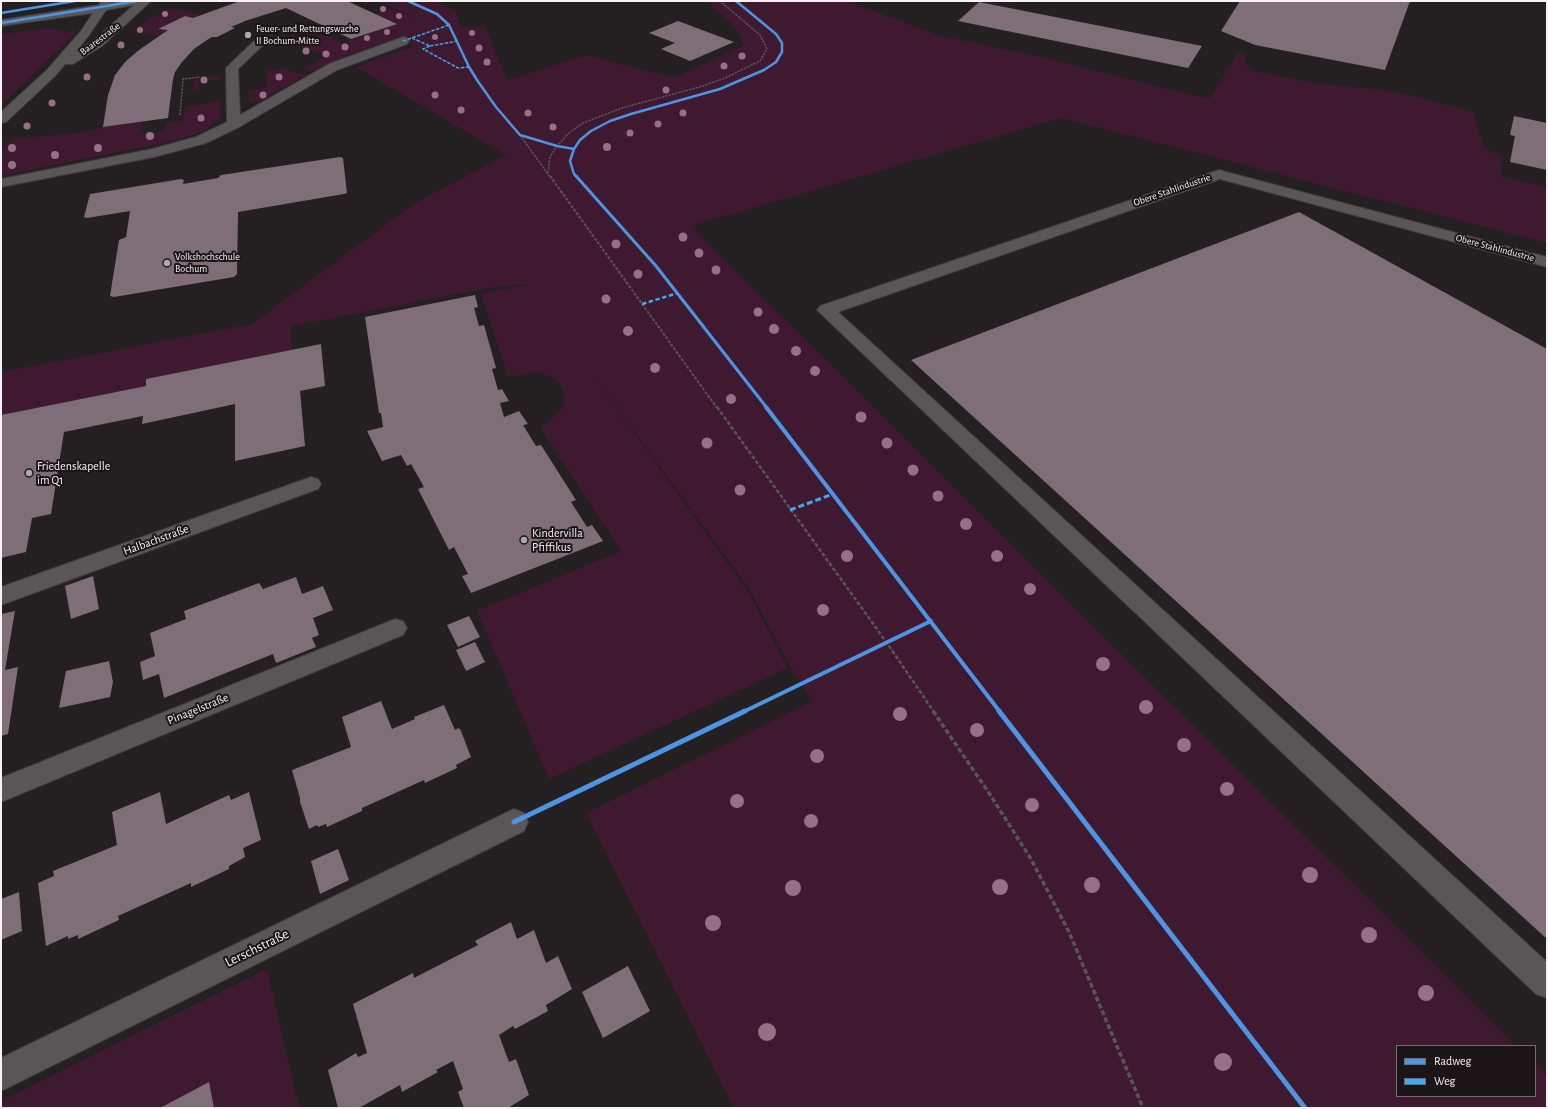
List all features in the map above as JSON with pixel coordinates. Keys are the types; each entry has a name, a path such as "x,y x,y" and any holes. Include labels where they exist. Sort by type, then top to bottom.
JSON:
{"street":[{"path":"1,13 76,1"},
{"path":"1,23 104,5 137,1"},
{"name":"Baarestraße","path":"51,73 98,43 145,1"},
{"name":"Baarestraße","path":"1,119 51,73 85,33 104,5"},
{"path":"1,183 154,153 201,140 234,124 333,67 403,41"},
{"path":"234,124 232,68 257,45"},
{"name":"Obere Stahlindustrie","path":"1547,262 1219,174 826,310 1547,983"},
{"name":"Halbachstraße","path":"1,596 312,484"},
{"name":"Pinagelstraße","path":"1,790 395,628"},
{"name":"Lerschstraße","path":"1,1075 514,822"}],"path":[{"path":"548,173 550,158 569,133 583,123 602,115 703,86 725,78 760,61 767,49 760,35 720,1"},
{"path":"180,120 183,79 232,72"},
{"path":"520,135 887,643 991,796 1030,859 1069,932 1143,1108"},
{"path":"926,615 936,627"},
{"path":"514,822 931,621"}],"shaded area":[{"path":"379,1 433,1 456,11 461,28 485,26 507,80 587,55 674,78 744,45 736,28 707,1 848,1 937,35 1038,56 1209,99 1239,52 1247,54 1244,63 1251,70 1313,83 1375,89 1411,95 1473,112 1483,147 1502,156 1501,176 1547,187 1547,243 1061,118 691,226 1515,1045 1396,1045 1396,1097 1536,1097 1536,1065 1547,1076 1547,1108 734,1108 586,813 813,701 790,666 750,590 578,354 748,592 788,668 549,779 477,611 621,551 541,428 563,408 564,391 555,378 536,372 508,377 481,294 526,285 525,284 483,289 291,326 292,350 146,379 146,386 1,415 1,372 252,324 415,203 506,155 356,67 414,46 389,33 405,27 387,33 397,38 350,54 313,71 302,69 329,55 293,45 324,34 342,43 396,24 374,14 391,8 423,21"},
{"path":"171,8 201,15 193,18 185,16 159,29 168,30 158,36 132,32 151,18"},
{"path":"42,29 56,29 65,32 75,30 75,34 1,105 1,34"},
{"path":"281,68 306,75 259,101 249,102 248,91 267,88 266,71"},
{"path":"219,76 222,79 199,82 199,90 187,92 187,90 194,89 194,80 189,80"},
{"path":"220,101 221,118 204,131 191,136 1,176 1,149 13,137 32,137 87,132 103,127 143,122 140,134 165,131 166,123 183,120 185,107"},
{"path":"267,969 299,1108 1,1108 1,1101"}],"building":[{"path":"240,1 347,1 397,24 351,39 286,8 245,21 231,27 235,28 217,37 212,37 207,40 194,49 182,62 175,72 173,79 168,118 103,127 108,95 115,75 126,61 168,30 158,29 185,16 193,18"},
{"path":"1240,1 1410,1 1385,70 1255,45 1221,31"},
{"path":"979,2 1202,46 1188,68 958,21"},
{"path":"678,21 734,42 690,61 661,49 675,43 649,33"},
{"path":"1514,116 1547,123 1547,170 1510,162 1515,136 1510,135"},
{"path":"340,157 343,158 347,193 238,212 237,274 234,277 114,297 110,296 119,240 126,237 130,211 87,218 84,217 90,194 181,179 184,180 183,184 218,178 221,175"},
{"path":"1299,212 1547,349 1547,939 911,360"},
{"path":"475,295 478,307 474,308 479,326 484,325 496,368 492,369 498,390 502,389 509,401 500,403 504,417 519,411 528,424 523,425 536,446 541,445 576,500 571,502 587,527 592,525 603,541 471,593 462,576 468,574 454,547 449,550 418,489 424,487 411,464 407,466 401,455 382,461 367,431 383,427 381,413 379,413 365,317"},
{"path":"321,344 325,386 300,391 305,446 235,461 235,404 142,424 143,416 64,432 51,514 32,518 26,552 1,558 1,415 146,386 146,379"},
{"path":"93,576 99,609 71,619 65,586"},
{"path":"296,577 302,594 323,586 333,610 313,618 319,635 312,638 316,647 276,663 273,654 164,698 159,674 143,680 140,662 155,656 150,633 186,619 184,611 259,583 263,589"},
{"path":"15,611 5,670 18,667 8,734 1,736 1,614"},
{"path":"469,616 480,637 458,647 447,625"},
{"path":"475,642 485,662 466,671 456,650"},
{"path":"109,661 113,682 110,697 59,708 66,671"},
{"path":"381,701 392,729 415,719 414,717 444,705 455,730 459,728 461,731 471,757 456,765 457,768 425,783 424,780 362,808 362,811 327,827 326,824 318,827 317,825 309,829 292,770 351,747 342,717"},
{"path":"160,792 166,824 229,795 231,800 249,792 261,840 243,848 245,857 229,866 229,869 191,887 191,883 118,916 119,920 78,939 78,935 68,939 68,936 46,946 38,883 54,876 53,871 117,845 112,812"},
{"path":"338,849 349,880 320,894 311,861"},
{"path":"19,892 22,931 1,940 1,899"},
{"path":"511,922 517,939 534,930 546,963 558,956 572,989 546,1005 548,1011 515,1029 513,1026 499,1035 509,1062 516,1059 529,1095 508,1108 464,1108 458,1092 463,1089 453,1061 436,1070 438,1072 402,1092 400,1085 359,1108 338,1108 328,1070 356,1053 358,1057 367,1053 353,1004 413,973 414,978 478,945 475,941"},
{"path":"628,966 650,1011 603,1038 582,992"},
{"path":"209,1082 214,1108 160,1108"}],"marked path":[{"path":"403,41 449,25"},
{"path":"412,38 430,46 423,49 458,68 469,67"},
{"path":"430,46 458,41"},
{"path":"642,304 678,293"},
{"path":"790,510 833,494"}],"cycle path":[{"path":"1,13 75,1"},
{"path":"1,23 137,1"},
{"path":"408,1 437,14 449,25 469,67 477,80 496,107 520,135 557,146 574,149"},
{"path":"736,1 776,34 782,43 782,52 776,62 764,70 720,89 631,114 610,121 591,131 580,140 574,149 570,161 574,174 656,266 678,293 1305,1108"},
{"path":"514,822 931,621"}],"place":[{"name":"Feuer- und Rettungswache II Bochum-Mitte","path":"248,35"},
{"name":"Volkshochschule Bochum","path":"167,263"},
{"name":"Friedenskapelle im Q1","path":"29,473"},
{"name":"Kindervilla Pfiffikus","path":"524,540"}]}
